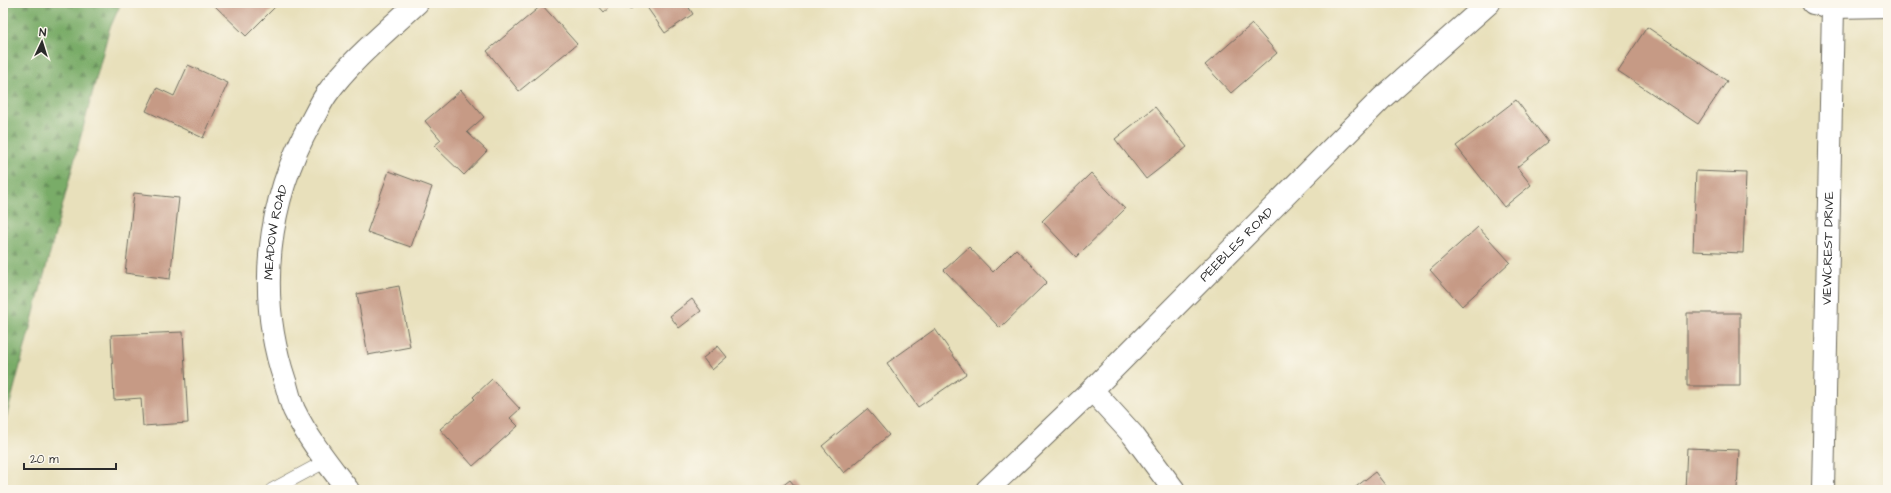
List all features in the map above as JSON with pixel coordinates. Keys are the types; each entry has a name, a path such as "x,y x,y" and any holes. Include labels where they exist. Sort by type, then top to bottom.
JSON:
{"street":[{"name":"MEADOW ROAD","path":"348,490 326,461 294,410 277,358 268,304 269,253 280,197 297,147 326,95 361,55 417,3"},
{"name":"PEEBLES ROAD","path":"987,490 1092,390 1382,98 1489,3"},
{"path":"1823,5 1888,6"},
{"name":"VIEWCREST DRIVE","path":"1823,5 1823,490"},
{"path":"1092,390 1133,435 1174,490"}],"lane":[{"path":"272,490 326,461"}],"green space":[{"path":"3,3 121,3 109,30 3,430"}],"building":[{"path":"216,3 279,3 246,36 214,5"},
{"path":"596,3 615,3 604,12"},
{"path":"624,3 637,3 630,10"},
{"path":"644,3 686,3 693,14 665,33"},
{"path":"542,5 577,44 519,91 487,51"},
{"path":"1252,24 1277,53 1231,93 1205,65"},
{"path":"1647,27 1727,81 1698,124 1618,71"},
{"path":"188,65 228,83 203,138 146,111 157,88 174,96"},
{"path":"461,90 484,117 467,132 487,151 464,175 434,146 441,140 425,121"},
{"path":"1516,100 1548,142 1517,167 1531,185 1504,207 1456,146"},
{"path":"1155,107 1187,147 1146,179 1115,139"},
{"path":"389,171 432,187 411,247 367,232"},
{"path":"1696,171 1746,173 1743,253 1693,251"},
{"path":"1091,173 1125,209 1076,257 1042,221"},
{"path":"134,193 179,198 170,279 125,273"},
{"path":"1478,227 1510,262 1462,306 1430,270"},
{"path":"969,247 993,272 1016,249 1047,282 1000,328 944,270"},
{"path":"399,286 410,347 368,355 357,294"},
{"path":"692,299 701,311 679,328 670,316"},
{"path":"1687,313 1740,313 1740,386 1687,386"},
{"path":"935,329 966,374 918,407 887,363"},
{"path":"183,332 188,423 143,426 141,398 114,400 111,335"},
{"path":"718,346 727,357 712,370 703,358"},
{"path":"492,379 520,409 510,418 518,426 473,466 440,429 475,399 473,397"},
{"path":"867,409 889,435 844,473 822,446"},
{"path":"1687,448 1739,450 1737,490 1685,490"},
{"path":"1375,472 1389,490 1352,490"},
{"path":"790,480 798,490 777,490"}]}
